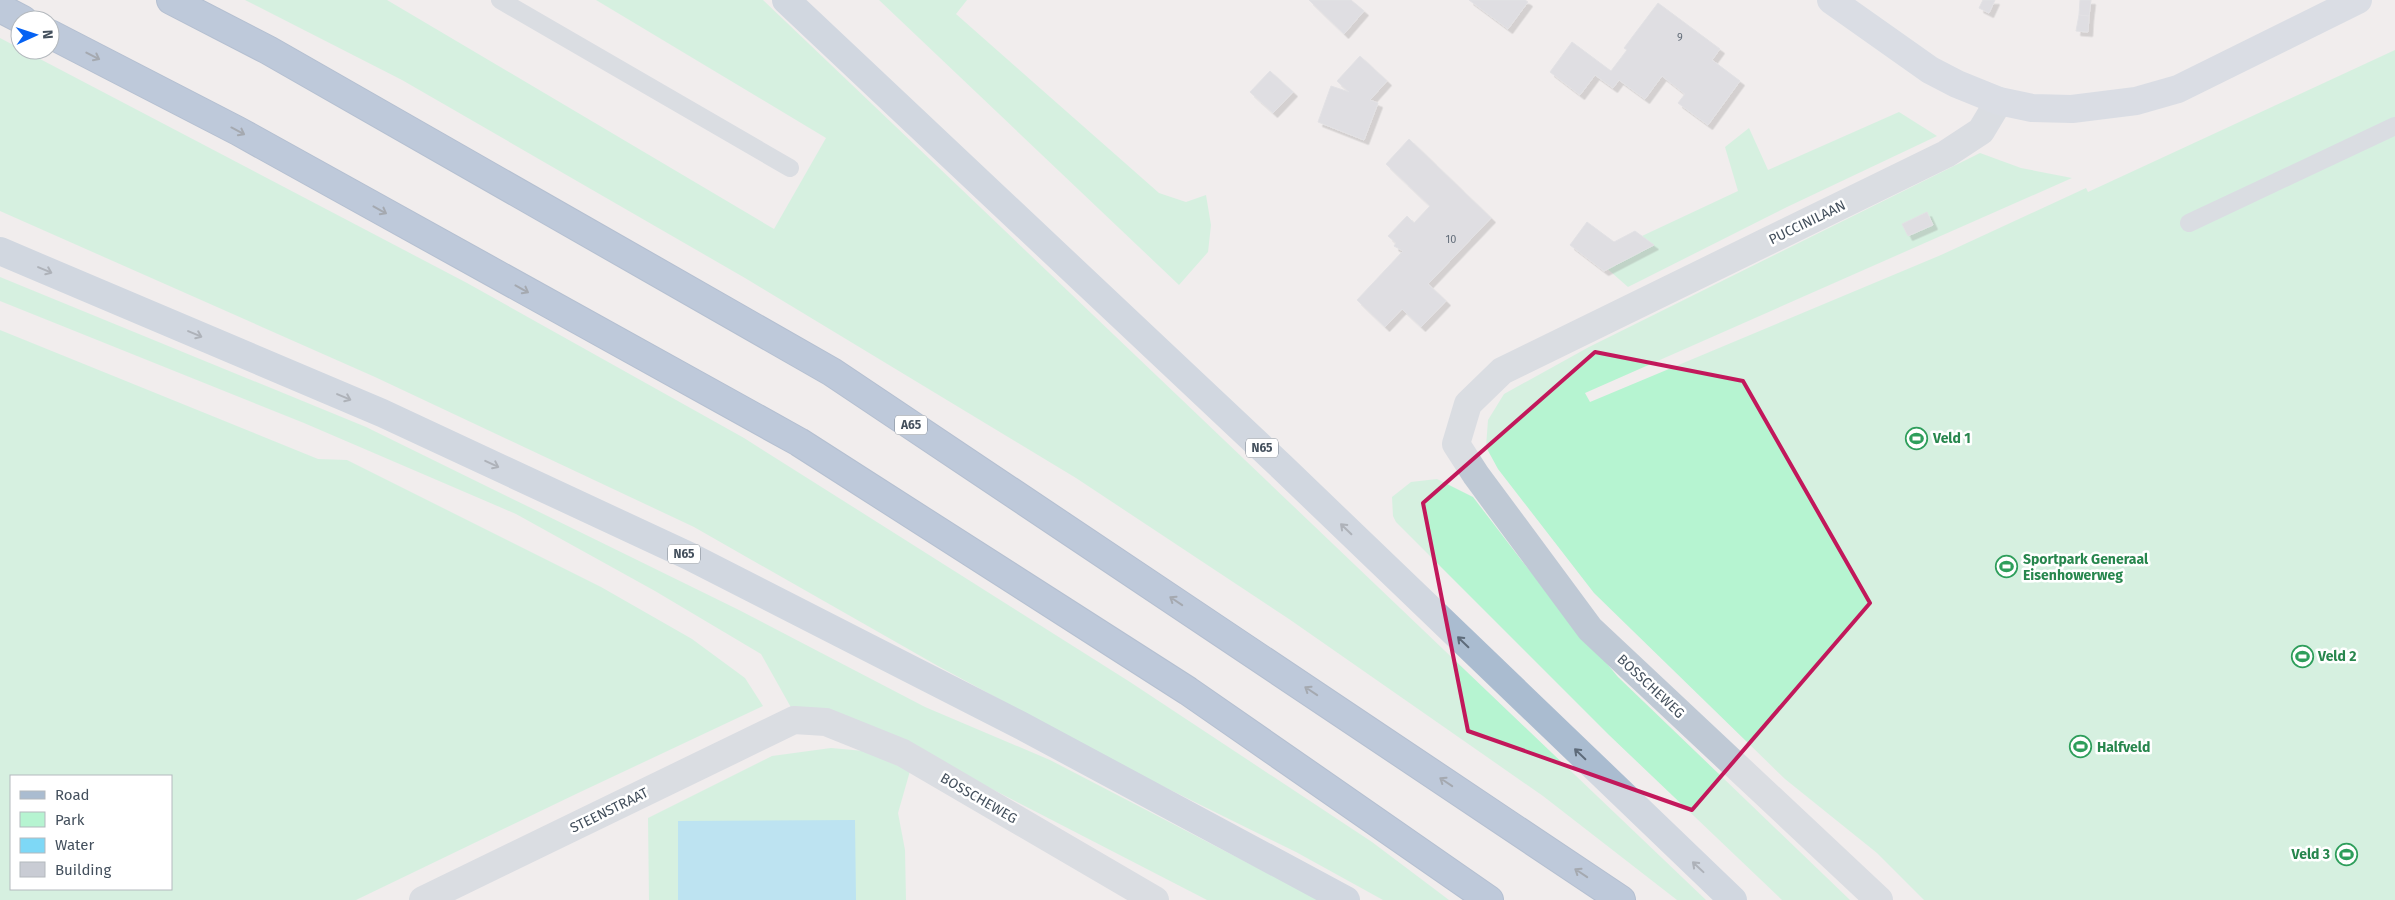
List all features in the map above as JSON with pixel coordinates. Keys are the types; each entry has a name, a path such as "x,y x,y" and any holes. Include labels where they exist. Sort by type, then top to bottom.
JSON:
{"highway":[{"name":"A65","path":"171,0 276,55 832,372 1621,900"},
{"path":"60,39 238,131 798,442 1188,691 1489,900"}],"main road":[{"name":"N65","path":"786,0 1282,468 1733,900"},
{"name":"N65","path":"0,251 382,413 689,556 1020,724 1346,900"}],"street":[{"path":"1831,0 1930,70 1957,84 1999,101 2032,108 2072,109 2136,100 2178,89 2358,0"},
{"name":"PUCCINILAAN","path":"1456,444 1468,404 1502,371 1946,154 1981,131 1999,101"},
{"name":"BOSSCHEWEG","path":"1456,444 1476,475 1590,629 1879,900"},
{"name":"BOSSCHEWEG","path":"794,720 826,722 903,753 1155,900"},
{"name":"STEENSTRAAT","path":"423,900 794,720"}],"lane":[{"path":"500,0 790,168"},
{"path":"2188,223 2395,126"}],"highlighted area":[{"path":"1595,352 1743,381 1870,603 1692,810 1468,731 1423,503"}],"green space":[{"path":"245,0 387,0 774,229 826,138 596,0 763,0 1706,900 1677,900 1543,796 1289,619 1076,478 745,278 402,80"},
{"path":"879,0 967,0 956,14 1159,193 1186,202 1206,195 1211,225 1208,252 1179,285"},
{"path":"0,38 10,43 10,60 42,60 467,283 744,438 1130,682 1372,842 1449,900 1383,900 1296,852 1130,770 938,666 694,527 375,377 0,211"},
{"name":"Sportpark Generaal Eisenhowerweg","path":"2395,50 2395,900 1924,900 1877,853 1785,779 1594,593 1498,469 1486,447 1488,420 1504,394 1589,347 1980,153 2021,168 2072,178 1585,393 1590,402 1941,255 2086,188 2088,192"},
{"path":"1899,112 1937,136 1787,207 1628,287 1595,258 1738,191 1725,147 1749,128 1768,170"},
{"path":"0,277 366,427 739,610 925,707 1050,760 1319,900 1207,900 914,749 793,711 761,654 655,591 516,514 304,423 0,301"},
{"path":"0,330 318,459 347,460 601,587 692,639 745,678 763,706 356,900 0,900"},
{"path":"1437,479 1473,497 1522,561 1618,677 1850,900 1782,900 1609,735 1396,522 1393,516 1392,497 1411,482"},
{"path":"831,748 864,751 910,771 898,813 905,850 906,900 649,900 648,818 772,756"}],"water":[{"path":"855,820 856,900 678,900 678,821"}],"building":[{"path":"1309,0 1351,0 1364,11 1344,34"},
{"path":"1469,0 1525,0 1528,2 1508,29"},
{"path":"1983,0 1995,0 1989,13 1979,8"},
{"path":"2080,0 2091,0 2089,16 2079,15"},
{"path":"1658,3 1720,49 1712,60 1740,81 1708,125 1678,103 1685,94 1662,76 1645,99 1619,80 1613,88 1595,75 1580,95 1550,72 1572,42 1611,71 1627,50 1624,48"},
{"path":"2079,15 2089,16 2088,32 2076,31"},
{"path":"1360,56 1387,81 1370,100 1378,103 1364,140 1318,122 1331,86 1349,92 1337,81"},
{"path":"1270,71 1293,92 1273,113 1250,92"},
{"path":"1409,139 1491,218 1428,284 1446,301 1421,327 1402,309 1385,327 1357,300 1403,251 1394,246 1396,243 1388,236 1407,216 1414,223 1430,206 1386,164"},
{"path":"1927,212 1933,225 1908,236 1902,224"},
{"path":"1587,222 1614,242 1635,231 1654,245 1604,271 1570,245"}],"place":[{"name":"Veld 1","path":"1917,438"},
{"name":"Sportpark Generaal Eisenhowerweg","path":"2007,567"},
{"name":"Veld 2","path":"2302,656"},
{"name":"Halfveld","path":"2081,747"},
{"name":"Veld 3","path":"2346,854"}]}
